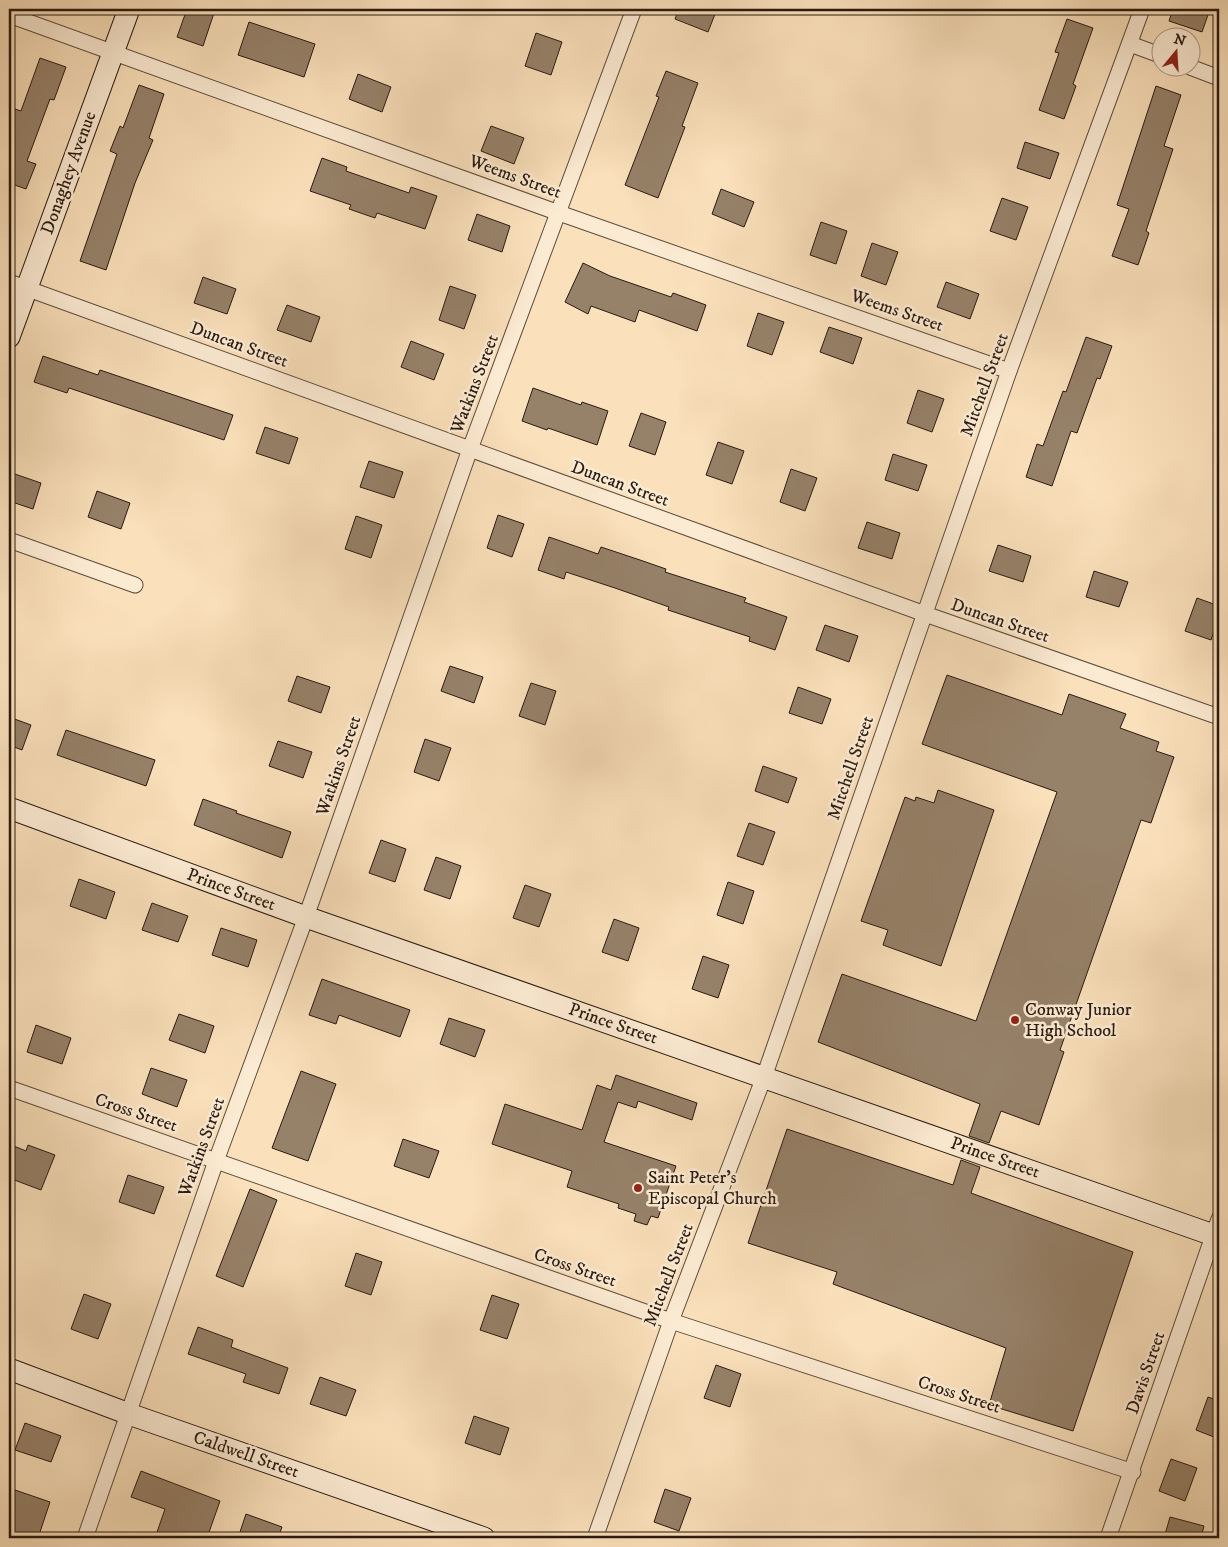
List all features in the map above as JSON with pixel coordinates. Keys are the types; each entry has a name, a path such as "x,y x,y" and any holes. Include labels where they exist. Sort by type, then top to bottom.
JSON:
{"street":[{"name":"Donaghey Avenue","path":"9,337 18,285 114,52 129,9"},
{"name":"Watkins Street","path":"85,1538 216,1161 306,917 470,449 634,9"},
{"name":"Mitchell Street","path":"595,1538 671,1321 764,1077 1010,371 1142,9"},
{"name":"Weems Street","path":"9,15 559,213 1010,371"},
{"path":"1130,44 1150,51"},
{"path":"1200,71 1219,78"},
{"name":"Duncan Street","path":"18,285 925,614 1219,716"},
{"path":"9,540 135,585"},
{"name":"Prince Street","path":"9,808 306,917 764,1077 1217,1230"},
{"name":"Cross Street","path":"9,1088 671,1321 1132,1472"},
{"name":"Davis Street","path":"1108,1538 1217,1230"},
{"name":"Caldwell Street","path":"9,1370 484,1538"}],"building":[{"path":"187,9 203,9 214,13 203,46 177,37"},
{"path":"679,9 717,9 708,32 675,19"},
{"path":"1173,9 1210,9 1202,32 1200,28 1190,28 1169,21"},
{"path":"1067,19 1093,28 1073,84 1076,86 1064,119 1039,110 1059,53 1055,52"},
{"path":"249,22 315,44 304,77 238,55"},
{"path":"536,33 562,42 551,75 525,66"},
{"path":"40,58 66,67 54,100 50,99 27,161 36,164 26,189 9,183 9,107 21,111"},
{"path":"666,71 698,83 682,126 685,127 658,198 625,185 659,97 656,96"},
{"path":"358,74 391,87 382,112 349,99"},
{"path":"139,85 164,94 149,138 153,140 135,183 106,270 80,261 117,154 110,151 120,126 123,128"},
{"path":"1156,86 1181,95 1164,146 1173,149 1146,231 1149,233 1138,265 1112,256 1129,209 1117,205"},
{"path":"491,126 524,138 514,164 481,151"},
{"path":"1025,142 1059,153 1050,179 1017,168"},
{"path":"322,158 347,167 346,171 409,193 411,187 437,196 425,229 377,213 375,218 349,209 351,205 310,191"},
{"path":"721,189 754,202 744,227 712,214"},
{"path":"1002,198 1028,207 1016,240 990,231"},
{"path":"477,214 510,226 502,252 468,240"},
{"path":"821,222 847,231 836,264 810,255"},
{"path":"872,243 898,252 886,285 861,276"},
{"path":"583,263 610,276 671,297 673,293 706,305 697,331 639,310 635,322 591,306 588,314 565,302"},
{"path":"203,277 236,289 227,314 194,303"},
{"path":"946,282 979,294 970,319 937,307"},
{"path":"450,286 476,295 464,329 439,320"},
{"path":"287,305 320,317 311,342 277,330"},
{"path":"758,313 784,322 772,355 747,346"},
{"path":"829,327 862,338 853,364 820,352"},
{"path":"1086,337 1112,346 1100,379 1097,378 1077,433 1071,431 1052,486 1026,477 1037,444 1043,446 1063,391 1066,392"},
{"path":"411,341 444,354 434,380 401,367"},
{"path":"43,356 98,375 100,370 233,415 224,440 69,388 67,393 34,382"},
{"path":"533,388 581,405 582,402 608,411 597,445 522,421"},
{"path":"918,390 944,399 932,432 907,423"},
{"path":"641,413 666,422 655,455 629,446"},
{"path":"265,427 298,438 289,464 256,453"},
{"path":"718,442 744,451 732,484 706,475"},
{"path":"893,454 927,465 918,491 885,480"},
{"path":"369,461 403,472 394,498 360,487"},
{"path":"791,469 817,478 805,511 780,502"},
{"path":"9,472 41,483 33,509 9,501"},
{"path":"97,491 130,503 121,529 88,517"},
{"path":"498,515 524,524 512,557 487,548"},
{"path":"356,516 382,525 371,558 345,549"},
{"path":"867,522 900,533 892,559 858,548"},
{"path":"549,537 598,554 601,547 640,560 666,569 665,572 746,598 744,602 787,617 775,650 749,641 750,637 668,610 669,607 615,588 566,572 564,579 538,570"},
{"path":"998,545 1031,556 1023,582 989,571"},
{"path":"1094,571 1128,582 1119,607 1086,597"},
{"path":"1197,598 1219,606 1219,616 1211,640 1185,631"},
{"path":"825,625 858,636 849,662 816,650"},
{"path":"450,666 483,677 474,703 441,691"},
{"path":"947,675 1062,715 1069,694 1126,714 1120,728 1159,742 1156,751 1174,757 1151,823 1141,820 1060,1050 1064,1052 1039,1125 1001,1111 989,1143 969,1136 980,1104 818,1042 842,974 976,1021 1057,792 922,744"},
{"path":"297,676 330,687 321,713 288,701"},
{"path":"531,683 556,691 545,725 519,716"},
{"path":"798,687 831,699 822,724 789,713"},
{"path":"9,717 31,725 22,750 9,745"},
{"path":"66,730 155,760 146,786 57,755"},
{"path":"425,739 451,748 439,781 414,772"},
{"path":"278,741 312,752 303,778 269,766"},
{"path":"763,766 797,778 788,803 755,791"},
{"path":"938,790 994,810 941,966 883,945 888,930 861,921 905,797 915,801 916,797 934,803"},
{"path":"203,799 237,811 236,813 291,832 282,858 194,825"},
{"path":"749,823 775,832 763,865 737,856"},
{"path":"381,840 406,849 395,882 369,873"},
{"path":"436,857 461,866 450,899 424,890"},
{"path":"79,879 115,892 106,919 70,906"},
{"path":"728,882 754,891 743,924 717,915"},
{"path":"525,885 551,894 539,927 513,918"},
{"path":"152,903 188,916 178,942 142,930"},
{"path":"614,919 639,928 628,961 602,952"},
{"path":"221,928 257,940 248,967 212,955"},
{"path":"703,956 729,965 718,998 692,989"},
{"path":"322,979 410,1010 400,1037 339,1015 336,1024 309,1015"},
{"path":"179,1014 214,1026 205,1053 169,1040"},
{"path":"449,1018 485,1030 475,1057 440,1044"},
{"path":"36,1025 71,1038 62,1064 27,1052"},
{"path":"151,1068 187,1080 177,1107 142,1094"},
{"path":"301,1071 336,1084 308,1161 272,1148"},
{"path":"616,1075 697,1103 692,1120 638,1101 636,1108 618,1102 604,1142 676,1166 658,1218 651,1216 647,1225 634,1221 636,1214 618,1208 619,1204 567,1187 572,1171 492,1144 505,1104 582,1130 597,1085 611,1090"},
{"path":"787,1129 953,1185 961,1160 980,1167 971,1193 1133,1252 1073,1431 989,1405 1006,1348 833,1284 837,1272 748,1243"},
{"path":"403,1139 439,1151 429,1178 394,1166"},
{"path":"9,1144 26,1151 28,1145 55,1155 41,1190 9,1178"},
{"path":"128,1175 164,1187 154,1214 119,1202"},
{"path":"250,1189 277,1200 243,1287 216,1276"},
{"path":"356,1253 382,1262 371,1295 345,1286"},
{"path":"84,1294 111,1304 98,1339 71,1329"},
{"path":"492,1295 519,1304 507,1339 480,1330"},
{"path":"198,1327 233,1340 231,1347 288,1368 279,1394 243,1382 246,1374 188,1354"},
{"path":"716,1365 741,1374 730,1407 704,1398"},
{"path":"320,1377 356,1390 346,1416 310,1404"},
{"path":"1208,1397 1219,1401 1219,1439 1196,1430"},
{"path":"474,1416 509,1428 500,1455 465,1443"},
{"path":"25,1423 61,1436 51,1462 15,1450"},
{"path":"1171,1459 1197,1468 1185,1501 1159,1491"},
{"path":"141,1471 220,1501 207,1538 155,1538 165,1509 131,1497"},
{"path":"665,1489 691,1498 679,1531 654,1522"},
{"path":"15,1490 50,1502 38,1538 9,1538 9,1507"},
{"path":"246,1514 282,1527 278,1538 238,1538"},
{"path":"1170,1517 1204,1526 1201,1538 1164,1538"}],"place":[{"name":"Conway Junior High School","path":"1015,1020"},
{"name":"Saint Peter's Episcopal Church","path":"638,1188"}]}
